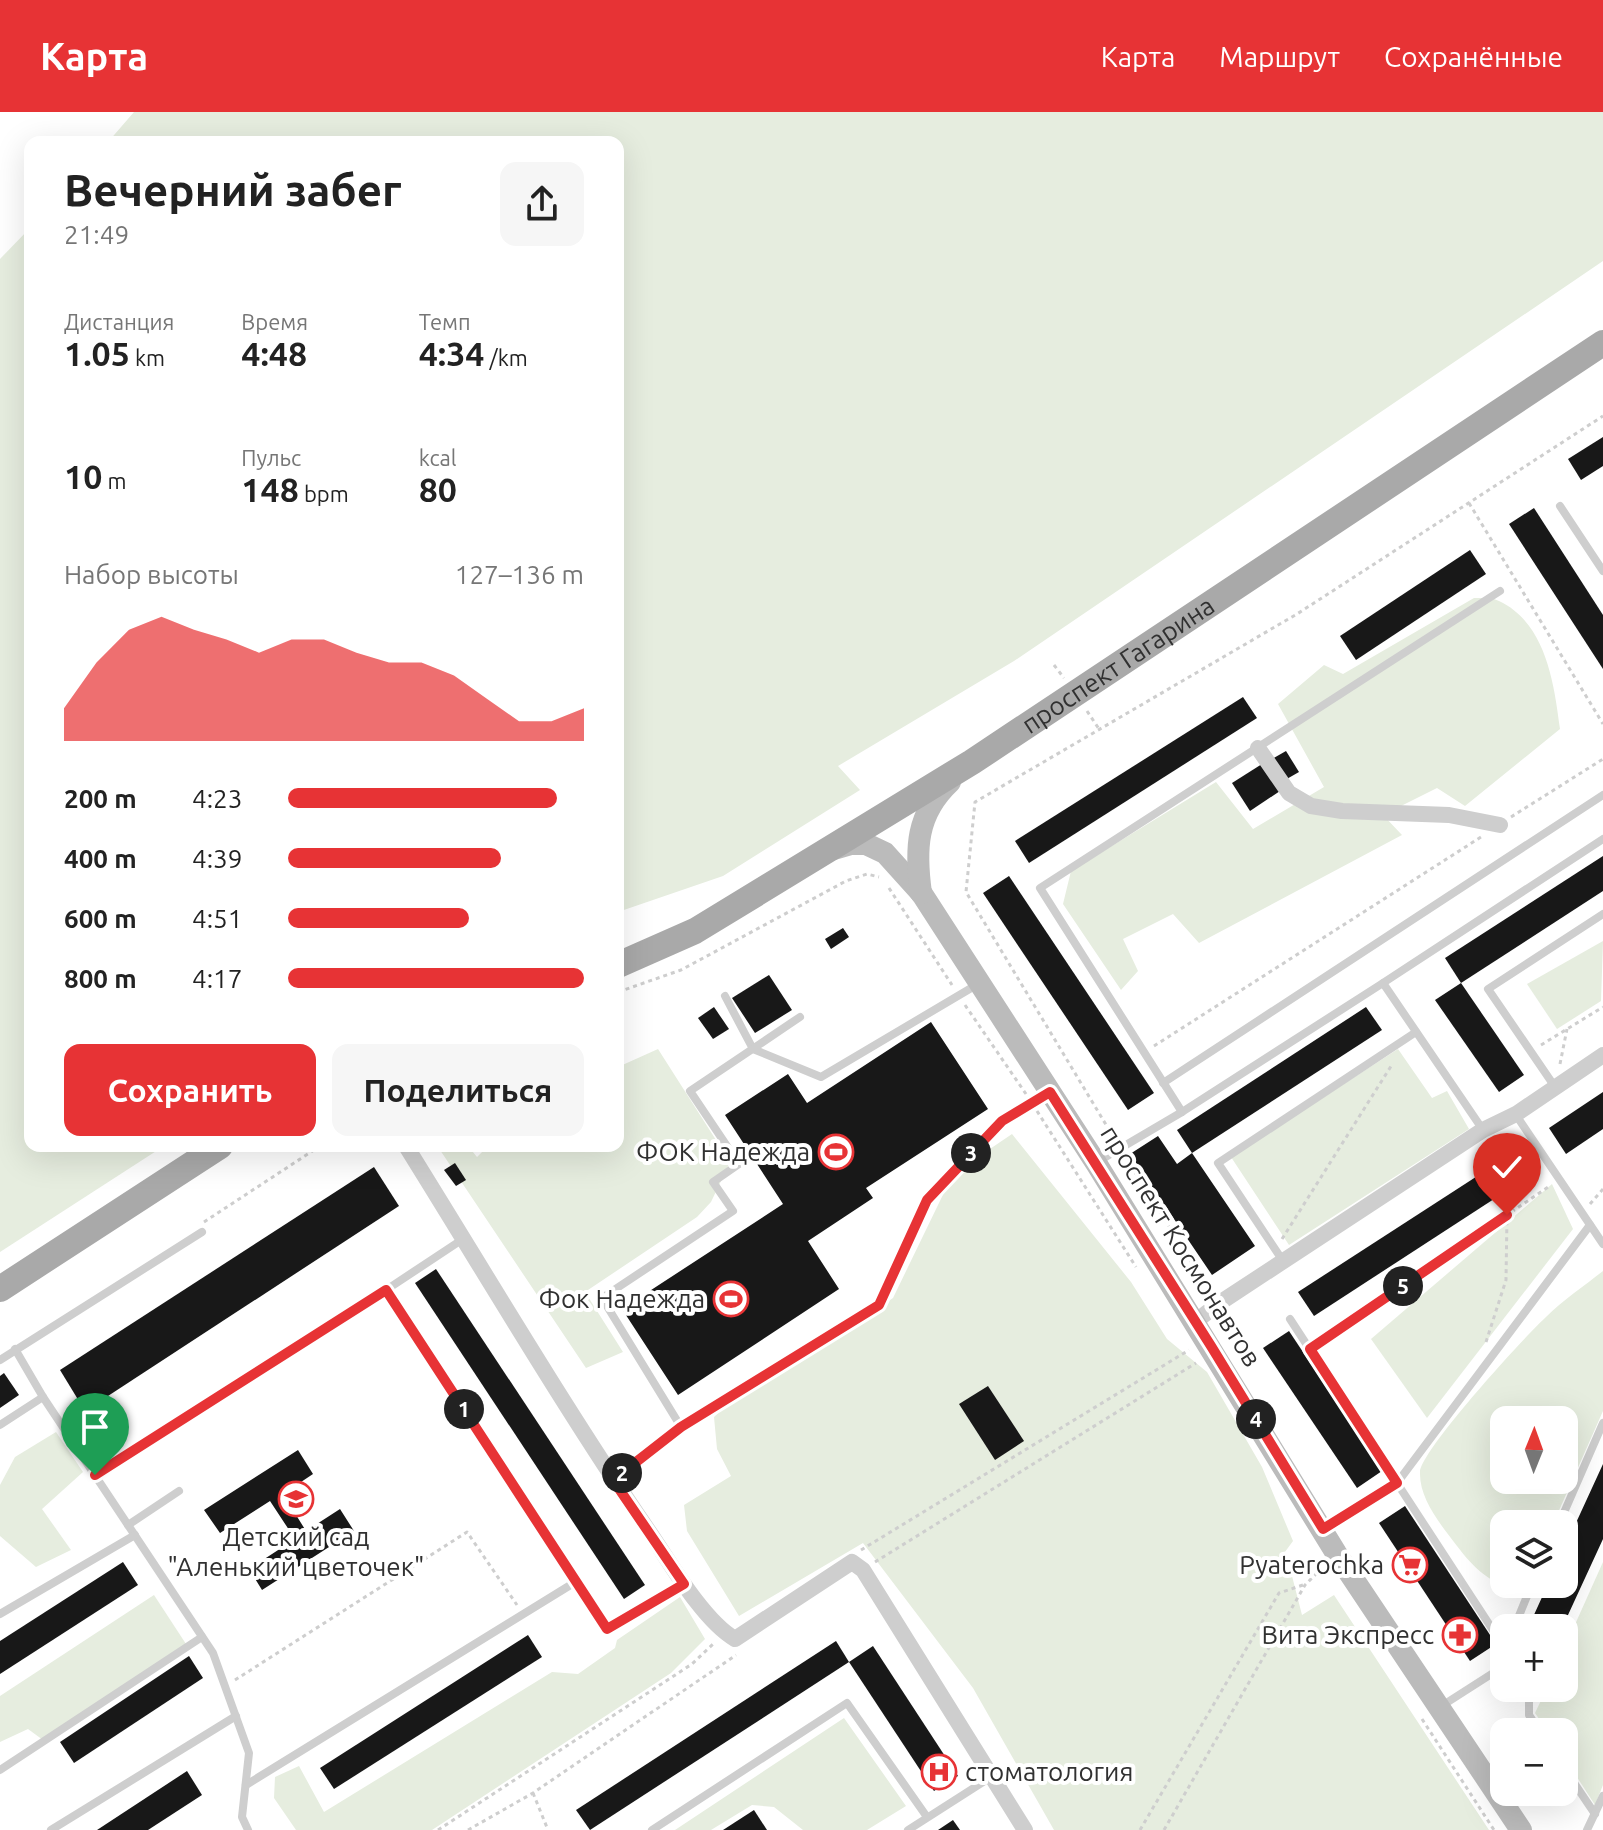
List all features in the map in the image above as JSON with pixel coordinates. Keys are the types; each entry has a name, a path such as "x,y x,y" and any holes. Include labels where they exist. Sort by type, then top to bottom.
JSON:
{"main road":[{"name":"проспект Гагарина","path":"624,962 695,931 972,762 1603,343"},
{"path":"922,894 918,870 922,823 934,798 972,762"},
{"name":"проспект Космонавтов","path":"829,851 851,844 866,844 885,853 922,894 968,990 1041,1097 1096,1163 1336,1553 1521,1830"},
{"path":"0,1289 211,1152"}],"street":[{"path":"1258,748 1289,793 1311,806 1342,811 1449,815 1500,825"},
{"path":"1195,1322 1280,1256 1483,1130 1516,1114 1603,1055"},
{"path":"410,1152 613,1480 684,1584 724,1633 735,1639 852,1562 863,1570 1025,1830"}],"lane":[{"path":"1560,506 1603,570"},
{"path":"1182,1112 1040,888 1500,591"},
{"path":"1163,1083 1603,795"},
{"path":"1096,1163 1182,1112 1603,839"},
{"path":"1555,1088 1488,989 1603,914"},
{"path":"1383,983 1412,1034 1483,1130"},
{"path":"725,996 753,1049 821,1077 968,990"},
{"path":"681,1427 602,1298 733,1211 713,1182 739,1164 690,1091 800,1017"},
{"path":"1280,1256 1218,1163 1412,1034"},
{"path":"613,1480 681,1427 879,1305 927,1200 1002,1121 1041,1097"},
{"path":"1516,1114 1603,1244"},
{"path":"1323,1529 1397,1483 1590,1225"},
{"path":"0,1360 202,1232"},
{"path":"95,1475 463,1239"},
{"path":"386,1290 607,1629 684,1584"},
{"path":"1290,1319 1490,1626"},
{"path":"15,1349 43,1397 213,1653 249,1753 242,1817 248,1830"},
{"path":"0,1425 43,1397"},
{"path":"1565,1510 1603,1423"},
{"path":"128,1525 179,1491"},
{"path":"0,1614 135,1535"},
{"path":"246,1785 577,1581"},
{"path":"0,1770 202,1637"},
{"path":"1439,1708 1490,1675"},
{"path":"652,1830 847,1703 927,1817"},
{"path":"51,1830 236,1716"},
{"path":"908,1830 991,1777"},
{"path":"1578,1789 1595,1814"},
{"path":"1587,1830 1603,1796"}],"path":[{"path":"1218,1304 966,892 975,802 1297,614 1603,416"},
{"path":"1469,503 1603,724"},
{"path":"1144,1052 1603,759"},
{"path":"624,990 681,970 846,881 867,874 882,877 968,990 1041,1097 1139,1272"},
{"path":"1531,1051 1603,1007"},
{"path":"1555,1088 1567,1029"},
{"path":"1280,1256 1412,1034"},
{"path":"1519,1183 1515,1154 1519,1140 1530,1134"},
{"path":"1483,1349 1506,1280 1507,1215 1519,1183 1530,1134"},
{"path":"1310,1349 1559,1179"},
{"path":"1582,1212 1603,1189"},
{"path":"225,1687 467,1532 523,1614"},
{"path":"1164,1830 1305,1585 1336,1553"},
{"path":"1140,1830 1279,1593 1305,1585"},
{"path":"533,1793 548,1830"}],"shaded area":[{"path":"134,112 1603,112 1603,261 1014,661 838,766 860,790 723,876 624,910 624,136 113,136"},
{"path":"24,234 24,1152 155,1152 0,1252 0,259"},
{"path":"1474,598 1499,601 1528,624 1545,656 1560,729 1465,806 1437,788 1383,815 1402,835 1199,943 1173,914 1123,939 1138,971 1121,990 1063,904 1071,871 1216,782 1253,829 1324,787 1278,704 1324,665 1343,674"},
{"path":"1603,941 1601,1001 1557,1029 1527,984"},
{"path":"658,1049 730,1162 711,1202 697,1217 585,1292 623,1352 586,1368 441,1152 473,1152 477,1157 482,1152 624,1152 624,1064"},
{"path":"1398,1049 1432,1098 1447,1091 1469,1129 1289,1245 1231,1157"},
{"path":"1012,1134 1131,1282 1167,1339 1207,1372 1262,1467 1293,1541 1282,1556 1292,1576 1302,1615 1334,1595 1489,1830 1054,1830 973,1688 863,1543 739,1616 687,1531 684,1505 731,1476 717,1449 714,1417 725,1406 893,1298 953,1174"},
{"path":"1552,1184 1573,1229 1427,1418 1371,1339"},
{"path":"1603,1271 1603,1411 1578,1468 1578,1406 1490,1406 1490,1494 1566,1494 1559,1510 1490,1510 1490,1578 1463,1554 1432,1511 1423,1492 1420,1472 1437,1441 1455,1418 1535,1328"},
{"path":"56,1432 83,1472 42,1509 71,1550 36,1567 0,1536 0,1485 15,1457"},
{"path":"1603,1562 1603,1785 1595,1805 1578,1779 1578,1718 1538,1718 1535,1713 1540,1702 1578,1702 1578,1618"},
{"path":"154,1595 186,1644 43,1740 28,1729 0,1742 0,1696"},
{"path":"680,1597 705,1639 671,1673 432,1830 296,1830 274,1798 275,1777 299,1766 324,1812 552,1672 578,1674 615,1648 617,1640"},
{"path":"844,1718 906,1806 867,1830 803,1830 774,1807 752,1805 711,1830 675,1830"}],"building":[{"path":"1603,437 1603,466 1581,480 1568,459"},
{"path":"1534,508 1603,615 1603,669 1509,524"},
{"path":"1470,550 1486,574 1356,660 1340,636"},
{"path":"1243,697 1257,718 1029,863 1015,841"},
{"path":"1286,751 1299,772 1285,780 1272,759"},
{"path":"1262,764 1280,791 1250,811 1232,783"},
{"path":"1603,856 1603,891 1461,983 1445,958"},
{"path":"1009,876 1154,1093 1128,1110 983,893"},
{"path":"843,928 849,937 831,949 825,939"},
{"path":"769,975 792,1010 755,1033 732,998"},
{"path":"1461,983 1524,1075 1499,1092 1435,1000"},
{"path":"714,1007 729,1029 713,1039 698,1018"},
{"path":"1366,1007 1382,1030 1192,1153 1177,1130"},
{"path":"931,1022 988,1109 866,1188 873,1198 808,1241 839,1289 678,1395 622,1309 783,1204 725,1115 788,1074 807,1103"},
{"path":"1603,1092 1603,1129 1566,1154 1549,1128"},
{"path":"1158,1136 1177,1164 1192,1153 1255,1246 1212,1275 1130,1154"},
{"path":"1499,1162 1514,1186 1314,1316 1298,1292"},
{"path":"455,1163 466,1180 456,1186 444,1170"},
{"path":"374,1167 399,1206 85,1411 60,1370"},
{"path":"436,1269 645,1585 624,1599 415,1283"},
{"path":"1289,1331 1382,1471 1357,1488 1263,1348"},
{"path":"4,1373 19,1395 0,1408 0,1376"},
{"path":"988,1386 1024,1441 995,1460 959,1404"},
{"path":"298,1450 313,1474 283,1494 306,1531 340,1509 354,1531 262,1590 249,1569 295,1539 270,1501 220,1533 204,1510"},
{"path":"1603,1464 1603,1539 1578,1593 1578,1518"},
{"path":"1405,1506 1490,1635 1490,1648 1470,1661 1379,1523"},
{"path":"123,1562 138,1585 0,1674 0,1641"},
{"path":"1542,1598 1576,1598 1568,1614 1534,1614"},
{"path":"528,1635 542,1657 334,1789 320,1768"},
{"path":"836,1641 849,1662 590,1830 576,1810"},
{"path":"873,1646 958,1776 934,1791 849,1662"},
{"path":"189,1656 203,1678 74,1763 60,1742"},
{"path":"187,1771 202,1795 148,1830 97,1830"},
{"path":"754,1810 767,1830 723,1830"},
{"path":"953,1820 960,1830 938,1830"}],"place":[{"name":"ФОК Надежда","path":"836,1152"},
{"name":"Фок Надежда","path":"731,1299"},
{"name":"Детский сад \"Аленький цветочек\"","path":"296,1499"},
{"name":"Pyaterochka","path":"1410,1565"},
{"name":"Вита Экспресс","path":"1460,1635"},
{"name":"стоматология","path":"939,1772"}],"route":[{"path":"95,1475 386,1290 607,1629 684,1584 613,1480 681,1427 879,1305 927,1200 1002,1121 1050,1092 1323,1529 1397,1483 1310,1349 1507,1215"}]}
